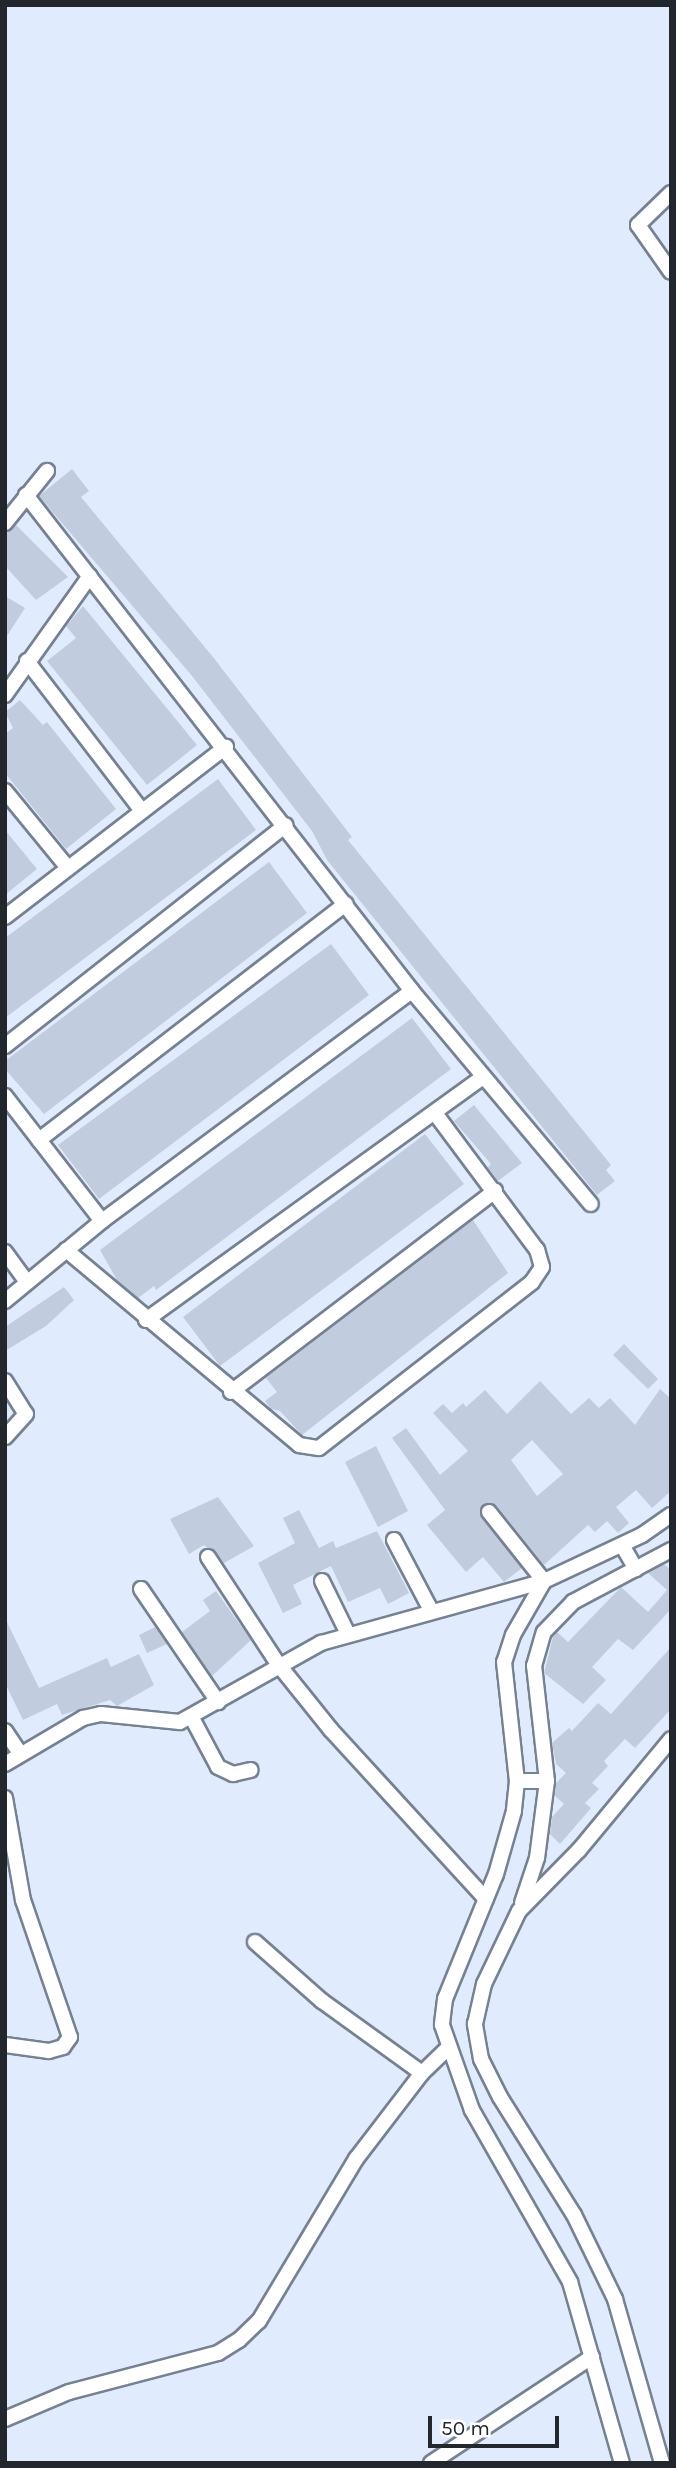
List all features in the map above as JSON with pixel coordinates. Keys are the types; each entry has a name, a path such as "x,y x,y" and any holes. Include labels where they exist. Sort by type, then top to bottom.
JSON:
{"street":[{"path":"671,194 638,225 671,272"},
{"path":"5,523 47,471"},
{"path":"26,495 226,747 412,991 591,1204"},
{"path":"5,695 90,576"},
{"path":"27,661 142,811"},
{"path":"5,917 226,747"},
{"path":"5,791 68,868"},
{"path":"5,1046 286,825"},
{"path":"39,1140 346,904"},
{"path":"5,1301 102,1221 412,991"},
{"path":"146,1320 483,1077"},
{"path":"5,1096 102,1221"},
{"path":"66,1250 231,1392 299,1445 319,1448 334,1440 541,1272 537,1250 435,1113"},
{"path":"231,1392 495,1191"},
{"path":"5,1252 27,1282"},
{"path":"5,1381 26,1415 5,1437"},
{"path":"489,1512 544,1581"},
{"path":"662,2463 634,2350 611,2289 574,2215 500,2097 475,2036 484,1984 519,1911 537,1858 533,1781 534,1666 544,1632 573,1602 630,1558 671,1515"},
{"path":"394,1540 432,1612"},
{"path":"5,1764 83,1718 101,1714 165,1724 192,1718 278,1664 348,1634 630,1558 671,1550"},
{"path":"208,1557 278,1664 331,1730 486,1899"},
{"path":"322,1581 348,1634"},
{"path":"544,1581 513,1634 504,1662 533,1781 514,1811 486,1899 445,1999 442,2025 448,2049 472,2110 570,2282 622,2463"},
{"path":"141,1589 218,1702"},
{"path":"192,1718 218,1767 233,1774 251,1770"},
{"path":"5,1731 20,1753"},
{"path":"519,1911 579,1850 671,1739"},
{"path":"5,1798 23,1900 70,2037 63,2047 49,2050 5,2045"},
{"path":"255,1942 321,2001 422,2073"},
{"path":"5,2419 69,2392 218,2353 239,2340 259,2321 356,2159 422,2073 448,2049"},
{"path":"431,2463 592,2357"}],"building":[{"path":"72,469 89,491 81,497 213,657 352,837 348,840 611,1165 606,1170 615,1181 597,1195 327,860 312,831 192,676 39,496"},
{"path":"16,525 68,577 36,600 5,566 5,535"},
{"path":"5,596 25,608 5,639"},
{"path":"83,606 197,745 147,785 47,661 76,638 66,626"},
{"path":"20,700 43,725 47,722 116,809 66,849 5,773 5,734 13,728 5,712"},
{"path":"218,779 256,830 5,1018 5,938"},
{"path":"5,830 37,869 5,895"},
{"path":"269,862 307,913 44,1114 5,1069 5,1061"},
{"path":"331,944 369,995 99,1199 58,1145"},
{"path":"412,1018 451,1069 156,1290 154,1286 138,1298 117,1280 100,1250"},
{"path":"474,1105 522,1163 498,1181 488,1167 491,1164 454,1121"},
{"path":"425,1134 464,1184 220,1366 183,1317"},
{"path":"473,1220 508,1273 302,1435 280,1411 271,1409 265,1401 277,1392 266,1378"},
{"path":"64,1287 74,1300 46,1326 5,1351 5,1327"},
{"path":"624,1344 658,1379 648,1389 613,1355"},
{"path":"540,1381 571,1414 589,1398 599,1408 610,1398 635,1425 660,1389 671,1399 671,1491 652,1508 636,1490 616,1507 629,1523 618,1533 607,1521 595,1532 588,1525 544,1565 497,1506 484,1504 481,1518 522,1568 504,1582 483,1557 466,1572 427,1525 445,1510 392,1438 406,1428 440,1475 468,1451 433,1413 443,1404 452,1413 463,1403 466,1407 485,1390 507,1414","holes":["532,1440 563,1474 537,1496 511,1460"]},
{"path":"376,1446 408,1511 378,1527 345,1462"},
{"path":"218,1497 254,1546 224,1563 204,1545 189,1554 170,1519"},
{"path":"299,1510 319,1548 333,1541 336,1548 377,1531 409,1593 388,1604 380,1588 348,1602 331,1566 293,1585 302,1604 283,1613 258,1563 295,1543 283,1518"},
{"path":"664,1564 671,1570 671,1609 633,1650 618,1639 592,1667 606,1680 583,1704 544,1673 553,1637 557,1632 568,1642 621,1587 648,1612 667,1590 648,1573"},
{"path":"216,1591 251,1640 212,1676 182,1632 210,1611 203,1600"},
{"path":"5,1618 39,1688 107,1658 111,1667 139,1654 154,1685 117,1706 110,1700 62,1715 57,1704 23,1720 5,1683"},
{"path":"155,1627 167,1644 147,1653 139,1635"},
{"path":"671,1647 671,1709 635,1748 625,1739 604,1761 608,1766 592,1783 599,1789 585,1803 591,1808 560,1844 550,1834 552,1817 564,1804 555,1796 556,1783 566,1773 556,1764 552,1743 569,1728 572,1731 598,1703 611,1714"}]}
